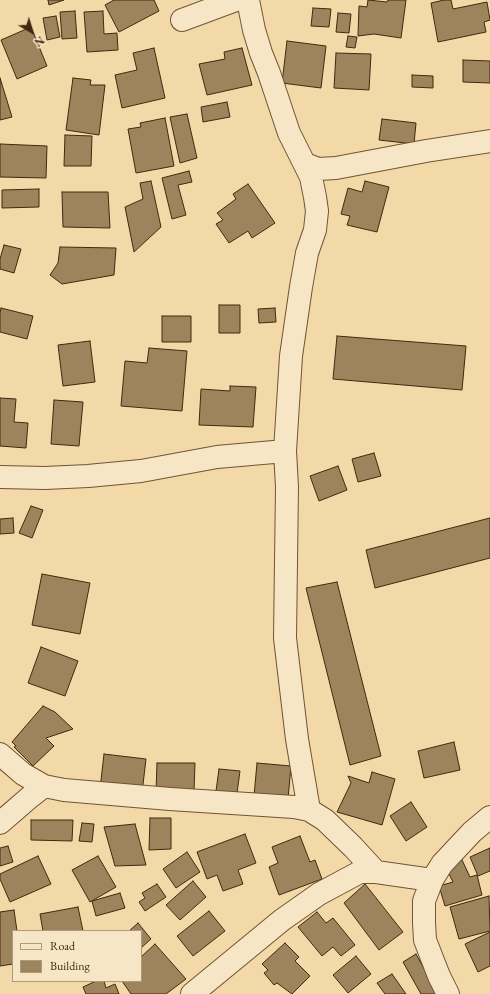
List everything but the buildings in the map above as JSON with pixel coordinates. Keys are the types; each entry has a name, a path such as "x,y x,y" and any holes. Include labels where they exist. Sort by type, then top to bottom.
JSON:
{"street":[{"path":"182,20 236,0"},
{"path":"248,0 254,30 289,133 311,177 317,212 315,230 307,253 302,280 291,356 285,451 287,487 285,638 297,739 309,810"},
{"path":"305,164 318,168 336,168 426,151 490,141"},
{"path":"0,477 45,478 88,476 141,471 217,456 285,451"},
{"path":"0,754 23,774 44,786 72,791 170,800 279,805 309,810 325,820 376,872"},
{"path":"0,823 44,786"},
{"path":"448,994 438,976 425,940 424,902 432,880 442,864 472,832 490,817"},
{"path":"192,994 282,920 319,894 360,872 376,872 432,880"}]}
